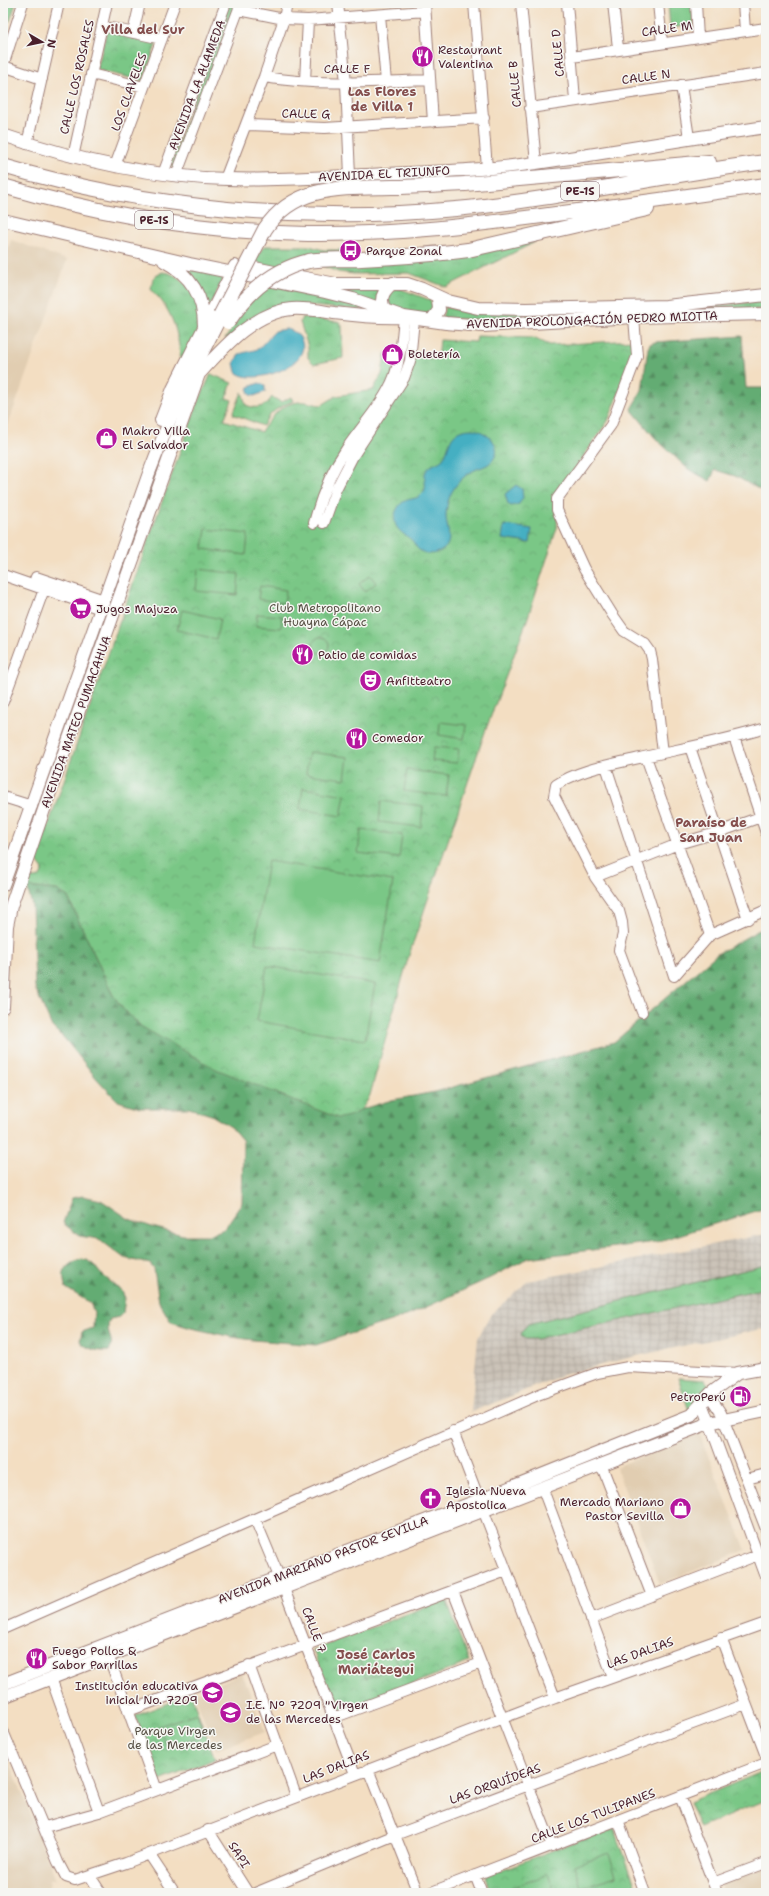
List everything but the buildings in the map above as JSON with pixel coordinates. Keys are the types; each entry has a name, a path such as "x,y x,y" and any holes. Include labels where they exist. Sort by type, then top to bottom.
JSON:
{"highway":[{"path":"196,373 224,319 265,229 274,217 289,204 318,191 340,188 465,184 727,160 762,162"},
{"name":"PE-1S","path":"3,166 71,184 166,202 235,210 318,214 415,212 510,203 762,162"},
{"name":"PE-1S","path":"3,186 67,203 150,219 234,230 309,234 400,232 455,228 766,185"},
{"path":"224,319 260,285 281,272 309,261 429,256 468,250 559,230 714,192"}],"main road":[{"name":"AVENIDA EL TRIUNFO","path":"3,135 27,144 73,157 163,174 225,179 274,180 487,168 536,163 766,127"},
{"path":"3,220 151,253 234,268 166,407 126,519 123,547"},
{"path":"151,253 173,266 194,285 203,307 204,328"},
{"name":"AVENIDA PROLONGACIÓN PEDRO MIOTTA","path":"234,268 336,284 393,283 414,286 458,304 478,308 526,309 666,306 766,295"},
{"name":"AVENIDA PROLONGACIÓN PEDRO MIOTTA","path":"234,268 353,299 409,318 483,326 634,317 766,314"},
{"path":"384,309 382,297 386,289 393,283"},
{"path":"431,321 439,310 438,297"},
{"path":"196,373 250,325 276,313 292,309 376,318 409,318"},
{"name":"AVENIDA MATEO PUMACAHUA","path":"3,885 149,473 174,409 196,373"},
{"name":"AVENIDA MATEO PUMACAHUA","path":"3,1007 7,926 11,906 196,373"},
{"name":"AVENIDA MARIANO PASTOR SEVILLA","path":"3,1684 281,1581 481,1504 691,1415 706,1399 738,1373 766,1368"},
{"name":"AVENIDA MARIANO PASTOR SEVILLA","path":"481,1504 542,1487 709,1423 766,1411"},
{"name":"AVENIDA MARIANO PASTOR SEVILLA","path":"3,1697 108,1655 281,1581"}],"street":[{"path":"23,3 3,66 42,79"},
{"path":"27,144 59,3"},
{"name":"CALLE LOS ROSALES","path":"73,157 107,3"},
{"path":"134,33 140,3"},
{"name":"LOS CLAVELES","path":"115,166 175,3"},
{"path":"163,174 226,3"},
{"path":"225,179 247,125 264,77 284,19 287,3"},
{"path":"338,3 346,83 350,176"},
{"path":"474,3 487,168"},
{"name":"CALLE B","path":"521,3 536,163"},
{"name":"CALLE D","path":"567,3 575,100"},
{"path":"614,3 618,48"},
{"path":"658,3 662,43"},
{"path":"696,3 698,38"},
{"path":"743,3 745,31"},
{"path":"240,7 284,19 308,20 380,15 425,7 433,122"},
{"name":"AVENIDA LA ALAMEDA","path":"176,176 240,7"},
{"path":"380,15 386,82"},
{"path":"305,81 308,20"},
{"path":"102,26 162,38"},
{"name":"CALLE M","path":"572,56 618,48 766,28"},
{"name":"CALLE N","path":"530,108 575,100 766,73"},
{"path":"91,74 144,87"},
{"name":"CALLE F","path":"264,77 346,83 430,80"},
{"path":"681,85 689,138"},
{"name":"CALLE G","path":"247,125 325,128 484,118"},
{"path":"634,317 637,356 611,425 558,499 556,504 560,517 584,568 612,614 624,631 645,644 650,650 663,753"},
{"path":"319,523 327,484 339,460 394,378 409,318"},
{"path":"3,575 35,581 103,604"},
{"path":"4,698 45,584"},
{"path":"642,1012 618,950 623,934 622,922 618,911 595,877 554,796 556,785 564,779 606,766 734,738 766,728"},
{"path":"734,738 763,816 766,833"},
{"path":"690,747 748,919"},
{"path":"646,757 710,935"},
{"path":"606,766 674,976 710,935 766,910"},
{"path":"3,797 32,806"},
{"path":"595,877 678,844 719,832 763,816"},
{"path":"3,1629 540,1394 597,1373 628,1367 738,1373"},
{"path":"706,1399 724,1420 766,1529"},
{"path":"706,1399 709,1423 766,1577"},
{"path":"453,1432 555,1698"},
{"path":"717,1444 731,1438"},
{"path":"601,1464 652,1596"},
{"path":"747,1479 766,1474"},
{"path":"542,1487 613,1677"},
{"name":"CALLE 7","path":"255,1519 281,1581 355,1774"},
{"path":"591,1619 758,1555"},
{"path":"128,1711 506,1571"},
{"path":"452,1591 552,1846"},
{"name":"LAS DALIAS","path":"3,1731 45,1827 58,1862 66,1877 75,1880 149,1854 296,1796 555,1698 766,1623"},
{"path":"721,1638 766,1756"},
{"path":"108,1655 157,1790"},
{"path":"333,1718 481,1664"},
{"path":"249,1665 296,1796"},
{"path":"51,1678 100,1812"},
{"name":"LAS ORQUÍDEAS","path":"255,1893 395,1835 746,1704"},
{"path":"45,1827 100,1812 277,1745"},
{"name":"CALLE LOS TULIPANES","path":"429,1893 766,1763"},
{"path":"368,1769 418,1893"},
{"path":"680,1796 717,1893"},
{"path":"618,1820 645,1893"},
{"name":"SAPI","path":"208,1830 248,1893"},
{"path":"149,1854 175,1893"},
{"path":"713,1883 766,1864"},
{"path":"475,1875 482,1893"},
{"path":"90,1876 101,1893"}],"shaded area":[{"path":"11,240 67,260 3,439 3,262"},
{"path":"766,1234 766,1328 632,1357 563,1375 471,1412 478,1338 491,1314 528,1281"},
{"name":"Mercado Mariano Pastor Sevilla","path":"699,1433 746,1550 660,1584 616,1467"},
{"name":"I.E. N° 7209 \"Virgen de las Mercedes","path":"242,1673 265,1732 216,1750 194,1693 207,1690 208,1688"},
{"path":"3,1744 56,1880 50,1880 48,1893 3,1893"},
{"path":"766,1866 766,1893 724,1893 720,1884"}],"green space":[{"path":"3,3 16,3 10,21 3,18"},
{"path":"229,3 237,3 174,168 170,165"},
{"path":"668,3 692,3 694,25 670,28"},
{"path":"107,30 157,42 143,81 97,70"},
{"path":"535,242 446,287 409,273 354,274 338,272 320,265 481,252"},
{"path":"264,246 309,246 324,250 344,250 344,254 277,267 253,263"},
{"path":"182,266 225,275 208,310 200,285"},
{"path":"162,272 171,274 179,279 186,285 196,301 199,320 198,329 193,342 181,363 178,339 174,324 162,301 151,289 153,278"},
{"path":"276,285 362,307 361,310 297,305 225,339 252,299 262,288"},
{"path":"337,287 381,288 379,305 336,292"},
{"path":"398,288 430,300 434,308 429,315 398,310 389,303 388,298 391,292"},
{"path":"766,301 766,309 644,312"},
{"path":"445,307 469,313 545,312 599,314 482,320 442,318"},
{"path":"302,317 340,322 342,326 343,358 314,364 308,358 308,347 300,322"},
{"name":"Club Metropolitano Huayna Cápac","path":"477,336 533,338 550,345 634,340 634,355 608,421 558,493 557,528 526,623 485,732 409,955 370,1095 365,1105 358,1112 349,1116 338,1118 216,1069 142,1027 123,1009 113,995 68,897 57,890 27,887 29,879 40,877 43,870 36,860 154,524 197,405 211,374 232,383 226,398 232,400 224,420 261,432 277,412 287,405 303,402 322,405 336,396 373,390 382,374 385,354 438,359 440,340 476,342"},
{"path":"742,336 746,388 766,388 766,493 735,476 715,470 710,481 688,469 655,438 631,409 642,390 648,348 650,344 655,342"},
{"path":"242,392 246,405 250,407 261,407 272,397 281,402 291,397 293,401 275,410 265,421 263,426 233,414"},
{"path":"206,529 248,534 246,555 203,549"},
{"path":"198,569 239,574 237,595 196,591"},
{"path":"370,575 376,583 365,592 359,584"},
{"path":"260,586 286,590 284,603 258,599"},
{"path":"182,610 220,619 216,639 177,630"},
{"path":"257,614 282,616 281,628 256,626"},
{"path":"321,637 327,639 329,645 327,651 321,653 315,651 313,645 315,639"},
{"path":"440,722 466,725 464,739 439,735"},
{"path":"434,747 459,749 457,763 432,761"},
{"path":"309,752 348,757 345,779 306,774"},
{"path":"407,770 449,775 446,796 404,791"},
{"path":"303,788 345,795 341,816 300,809"},
{"path":"381,801 423,806 421,827 379,822"},
{"path":"361,830 402,835 399,858 358,853"},
{"path":"268,861 393,881 380,963 255,943"},
{"path":"27,887 57,890 68,897 113,995 123,1009 142,1027 353,1115 362,1109 392,1100 435,1092 614,1042 717,954 766,926 766,1208 656,1242 528,1258 490,1278 409,1315 316,1345 232,1337 171,1322 159,1302 154,1269 150,1264 124,1258 99,1239 79,1236 63,1223 72,1198 83,1196 101,1200 129,1219 152,1227 183,1235 209,1235 224,1229 242,1203 243,1141 231,1127 211,1115 189,1108 140,1108 118,1101 97,1079 65,1039 52,1027 35,988 32,905"},
{"path":"267,966 375,984 365,1040 257,1021"},
{"path":"82,1259 87,1260 94,1265 100,1273 122,1291 125,1298 123,1313 119,1317 110,1319 108,1324 112,1343 109,1351 93,1349 85,1346 80,1341 82,1332 93,1328 94,1312 90,1303 66,1288 64,1273 65,1269 71,1263"},
{"path":"766,1265 766,1288 536,1339 526,1339 521,1335 528,1324"},
{"path":"678,1378 705,1380 709,1385 709,1387 689,1411"},
{"path":"446,1599 469,1662 337,1713 313,1650"},
{"path":"392,1647 399,1667 366,1678 359,1658"},
{"name":"Parque Virgen de las Mercedes","path":"191,1694 215,1759 160,1781 135,1716"},
{"path":"197,1713 204,1734 167,1748 159,1726"},
{"path":"764,1771 766,1777 766,1800 700,1828 689,1802"},
{"path":"614,1827 638,1893 491,1893 485,1876"},
{"path":"609,1853 616,1876 581,1887 574,1865"},
{"path":"548,1874 555,1893 505,1893 504,1891"}],"water":[{"path":"286,329 293,331 298,335 301,339 303,349 298,358 290,365 267,375 254,377 244,376 236,372 234,363 239,354 258,349 275,331"},
{"path":"259,383 265,385 265,392 254,396 250,395 248,391 249,387"},
{"path":"464,430 478,430 489,436 496,445 495,456 491,462 465,477 452,492 448,501 446,512 449,541 444,549 432,554 422,552 417,548 412,540 397,528 395,524 395,516 397,508 403,502 420,496 424,491 426,471 443,459 454,435"},
{"path":"516,485 522,489 523,498 519,504 511,506 508,504 505,494"},
{"path":"504,525 532,529 530,543 502,539"}],"place":[{"name":"Restaurant Valentina","path":"422,57"},
{"name":"Parque Zonal","path":"350,251"},
{"name":"Boletería","path":"392,354"},
{"name":"Makro Villa El Salvador","path":"106,438"},
{"name":"Jugos Majuza","path":"81,609"},
{"name":"Patio de comidas","path":"302,655"},
{"name":"Anfitteatro","path":"370,681"},
{"name":"Comedor","path":"356,738"},
{"name":"PetroPerú","path":"741,1397"},
{"name":"Iglesia Nueva Apostolica","path":"431,1498"},
{"name":"Mercado Mariano Pastor Sevilla","path":"680,1509"},
{"name":"Fuego Pollos & Sabor Parrillas","path":"36,1658"},
{"name":"Institución educativa inicial No. 7209","path":"213,1693"},
{"name":"I.E. N° 7209 \"Virgen de las Mercedes","path":"230,1712"}],"district":[{"name":"Villa del Sur","path":"143,29"},
{"name":"Las Flores de Villa 1","path":"382,98"},
{"name":"Paraíso de San Juan","path":"711,830"},
{"name":"José Carlos Mariátegui","path":"376,1662"}]}
